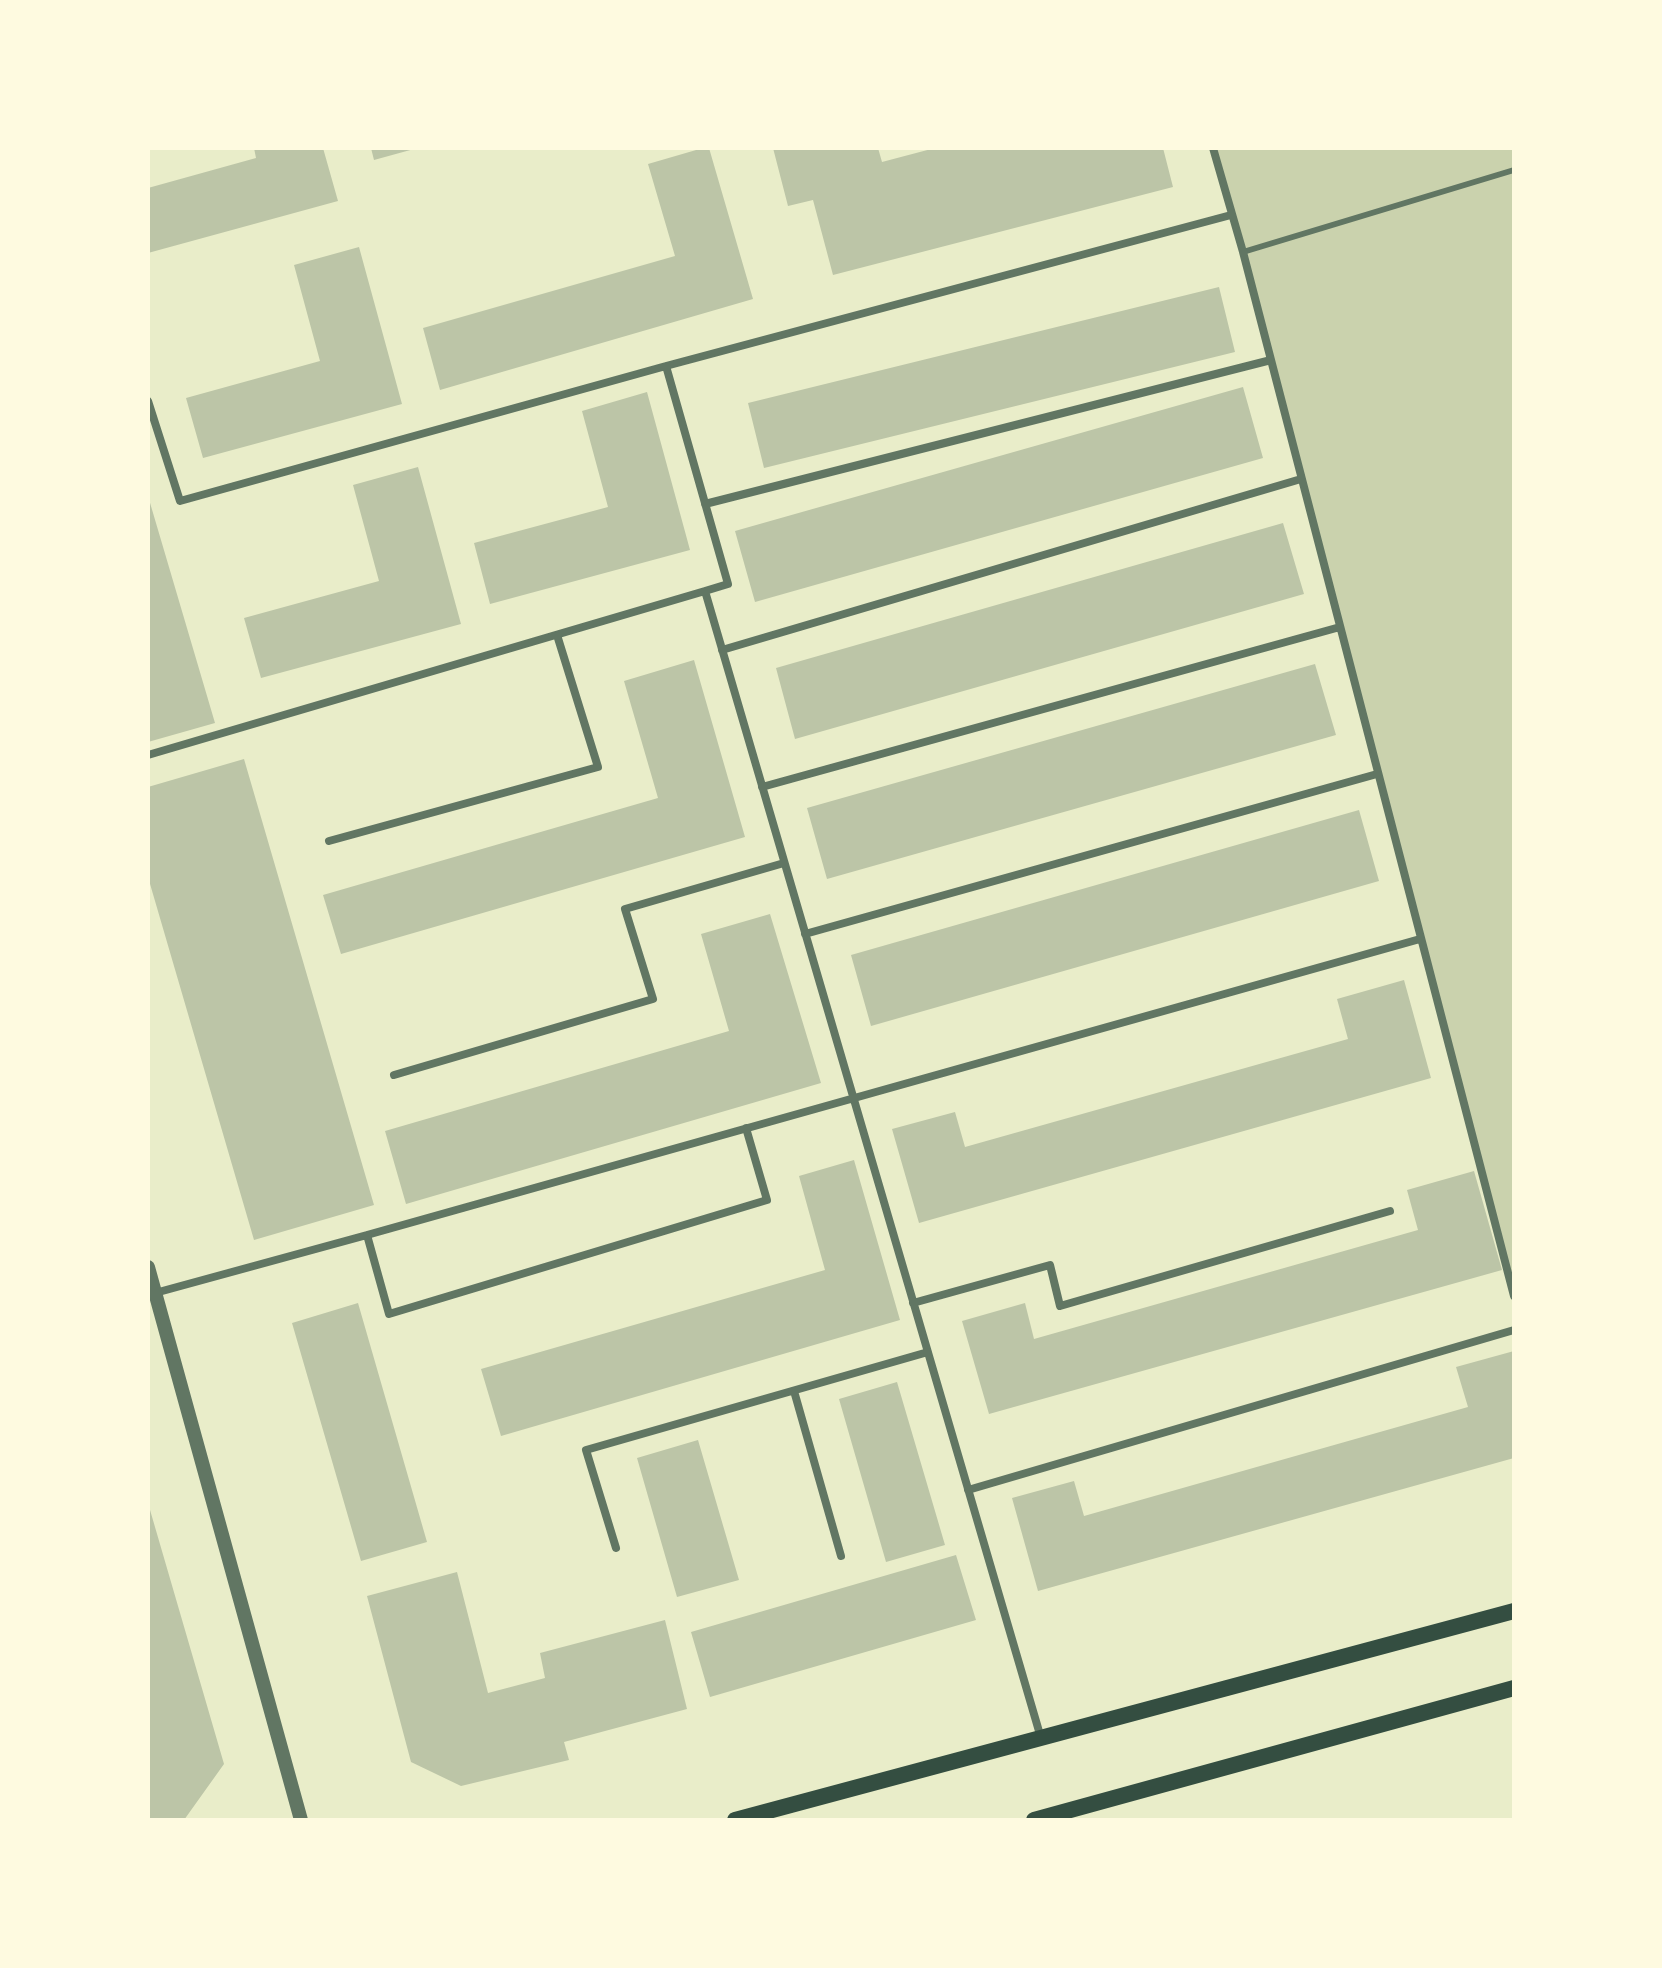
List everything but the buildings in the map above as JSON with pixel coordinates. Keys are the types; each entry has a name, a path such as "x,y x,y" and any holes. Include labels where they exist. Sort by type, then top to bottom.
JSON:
{"main road":[{"path":"735,1820 1514,1611"},
{"path":"1034,1820 1514,1688"}],"street":[{"path":"1213,148 1243,252 1514,1296"},
{"path":"148,401 180,501 666,366 1231,215"},
{"path":"705,504 1271,360"},
{"path":"148,755 728,584 666,366"},
{"path":"722,650 1301,479"},
{"path":"705,591 1041,1738"},
{"path":"762,787 1340,627"},
{"path":"329,841 598,767 557,635"},
{"path":"805,934 1377,774"},
{"path":"394,1075 653,999 625,909 784,863"},
{"path":"155,1293 1420,939"},
{"path":"367,1235 389,1314 767,1200 746,1128"},
{"path":"913,1303 1050,1265 1060,1306 1390,1211"},
{"path":"148,1267 301,1820"},
{"path":"968,1490 1514,1330"},
{"path":"616,1548 586,1450 928,1352"},
{"path":"794,1391 841,1556"}],"lane":[{"path":"1243,252 1514,170"}],"green space":[{"path":"1213,148 1514,148 1514,1296"}]}
